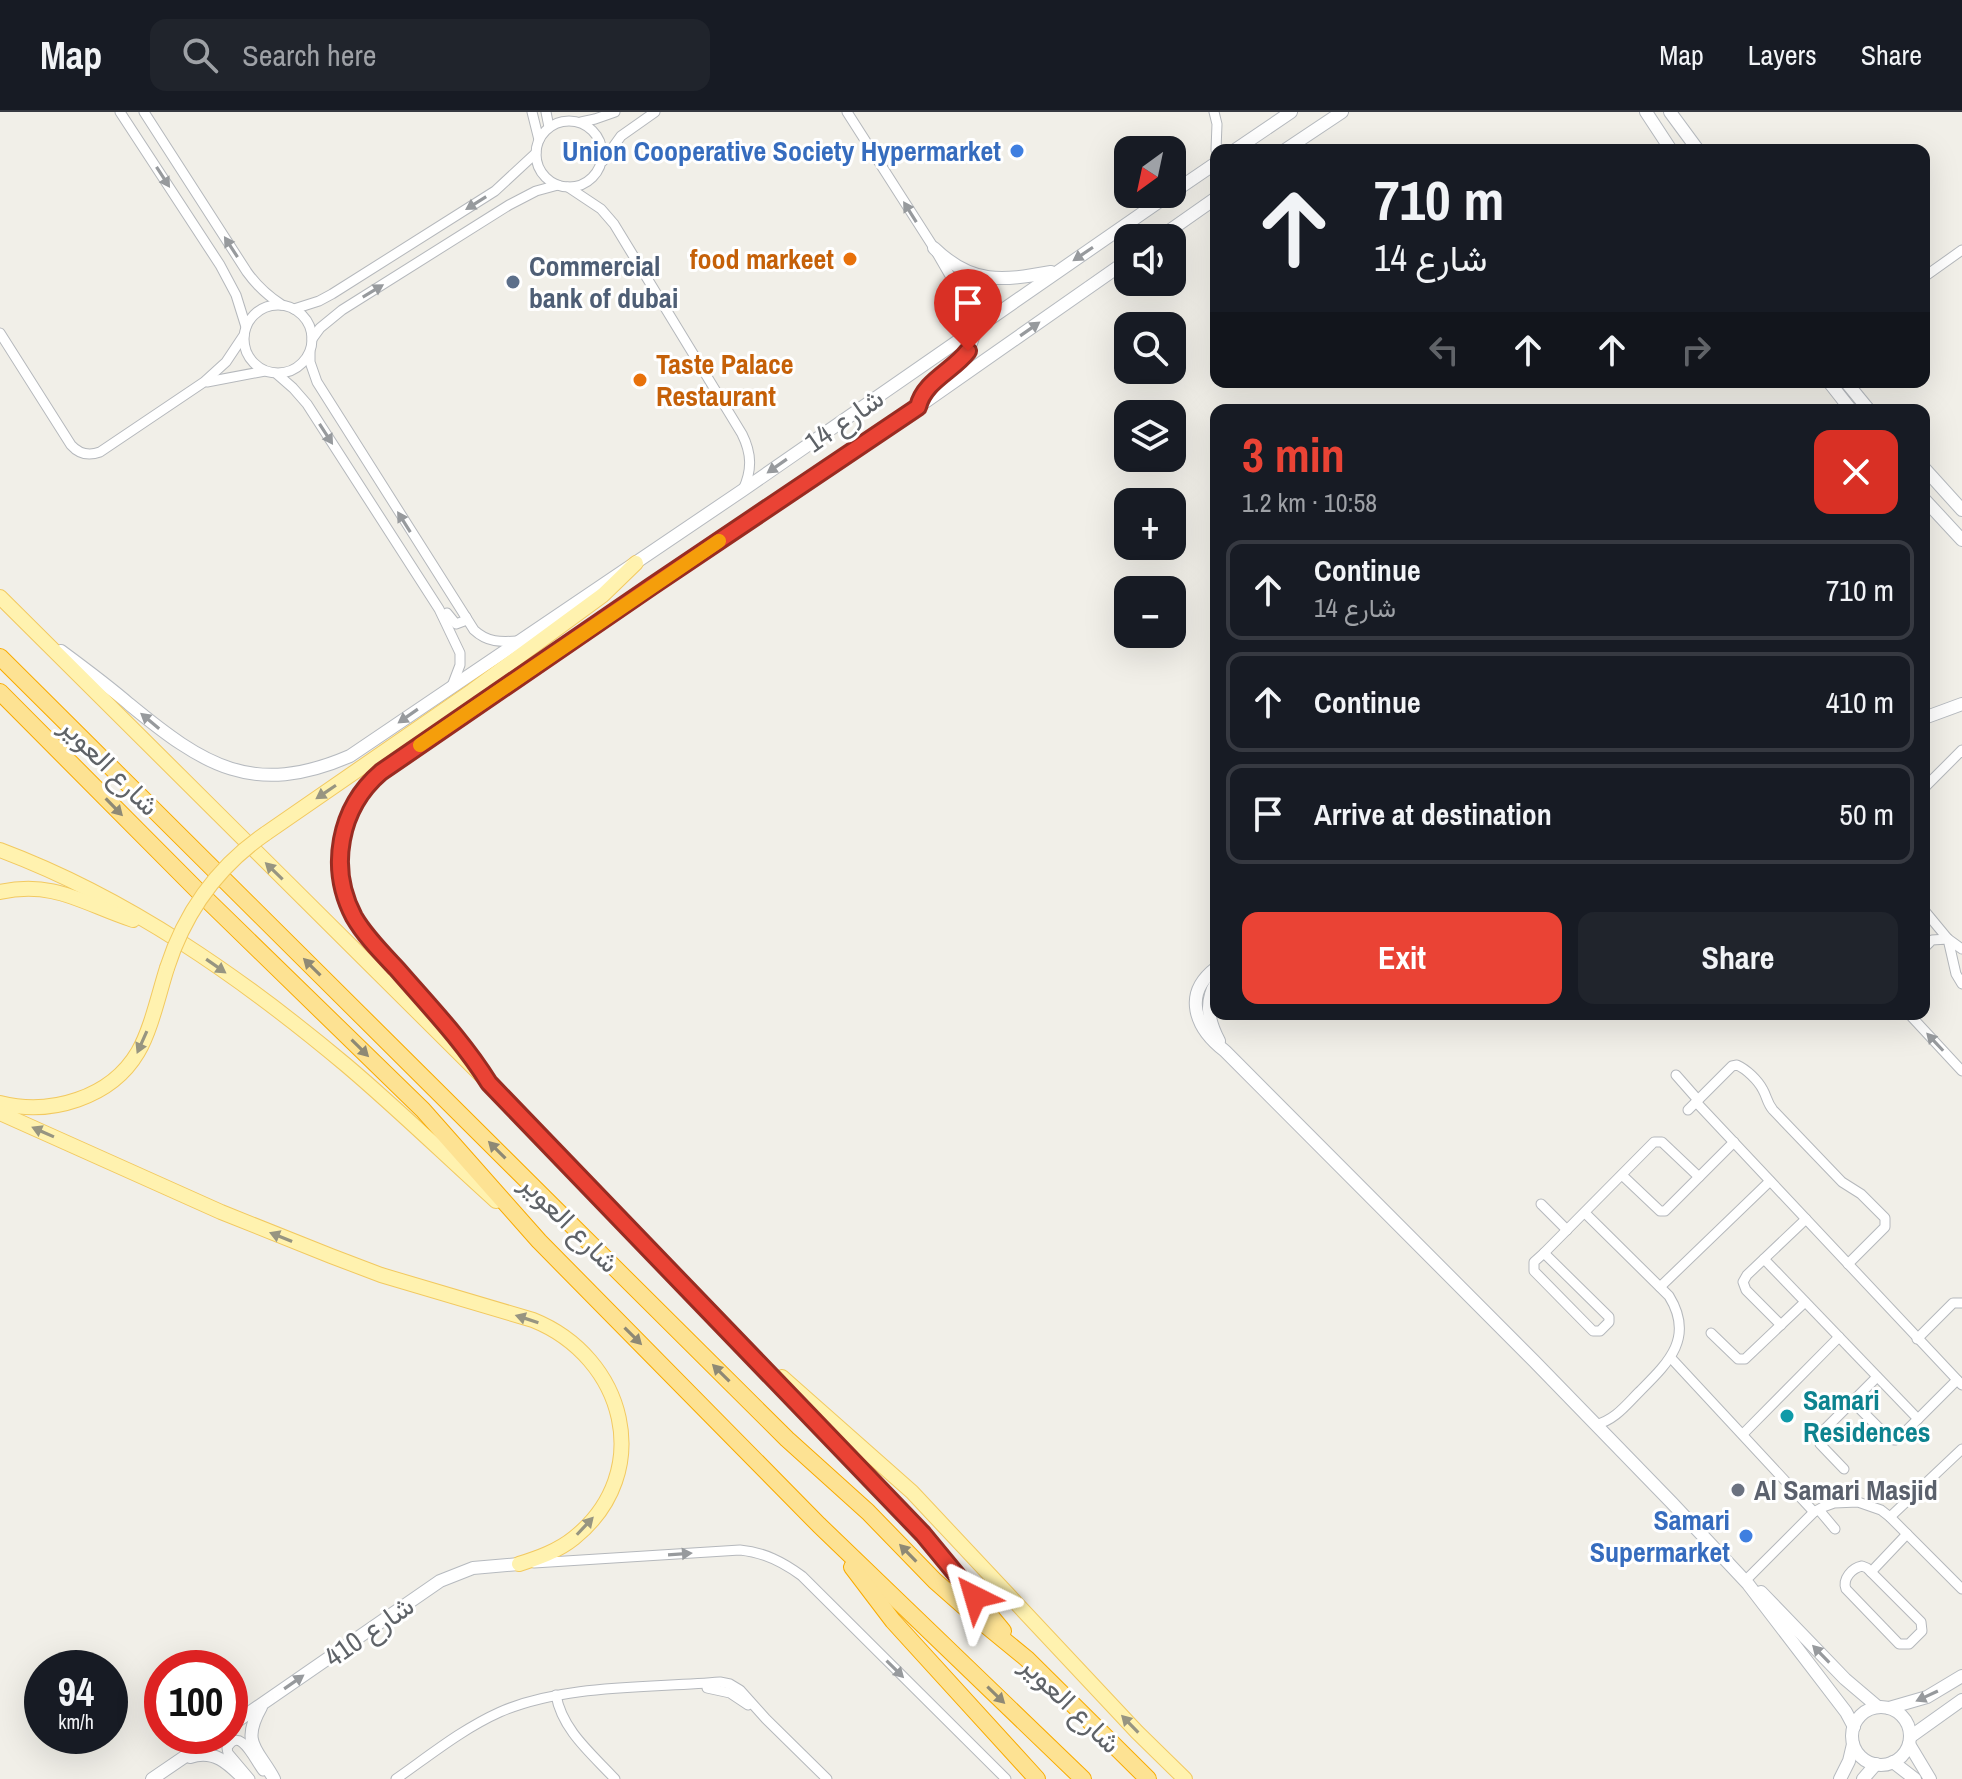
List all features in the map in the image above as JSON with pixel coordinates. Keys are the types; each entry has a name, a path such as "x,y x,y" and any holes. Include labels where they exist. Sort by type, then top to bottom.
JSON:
{"highway":[{"name":"شارع العوير","path":"0,657 787,1439 868,1512 935,1581 1027,1659 1148,1779"},
{"name":"شارع العوير","path":"0,692 423,1110 539,1241 819,1525 1083,1779"},
{"path":"686,1287 923,1534 1027,1659"},
{"path":"819,1525 893,1621 1037,1779"}],"main road":[{"path":"1253,144 1291,112"},
{"path":"1294,144 1342,112"},
{"path":"1646,112 1667,144"},
{"path":"1670,112 1694,144"},
{"name":"شارع 14","path":"1186,183 1210,166"},
{"path":"1179,224 1210,202"},
{"name":"شارع 14","path":"28,626 177,742 208,760 242,772 260,774 288,774 333,764 350,756 636,563 1149,208"},
{"path":"934,248 943,258 966,272 992,278 1008,279 1058,271"},
{"name":"شارع 14","path":"489,1083 455,1034 363,931 350,909 340,860 345,824 361,792 387,767 918,407 1114,270"},
{"path":"918,407 926,389 963,357 972,343 976,327"},
{"path":"1834,388 1846,404"},
{"path":"1851,388 1864,404"},
{"path":"1860,388 1872,404"},
{"path":"1930,475 1962,510"},
{"path":"1930,505 1962,540"},
{"path":"0,1103 37,1107 65,1104 91,1094 113,1079 138,1052 181,929 203,893 231,860 603,595 636,563"},
{"path":"0,597 489,1083 686,1287 781,1377 912,1492 1185,1779"},
{"path":"1930,716 1962,704"},
{"path":"0,850 81,885 166,932 267,1002 347,1066 539,1241"},
{"path":"0,892 36,888 61,892 166,932"},
{"path":"1210,974 1201,983 1196,1006 1203,1029 1213,1042 1473,1299 1746,1582 1846,1712 1854,1727"},
{"path":"1210,999 1209,1017 1213,1031 1225,1051"},
{"path":"0,1113 276,1235 381,1275 533,1320 556,1331 576,1346 601,1374 617,1409 621,1433 617,1472 601,1507 576,1536 547,1554 519,1564"},
{"name":"شارع 410","path":"248,1713 440,1581 473,1568 519,1564"},
{"path":"1746,1582 1762,1593 1845,1679 1883,1708 1900,1714 1909,1731 1909,1741 1902,1756 1893,1762 1876,1764 1864,1759 1853,1744"},
{"path":"1840,1779 1849,1761 1854,1727 1863,1713 1927,1697 1962,1676"},
{"path":"1909,1741 1962,1700"},
{"path":"263,1703 254,1720 252,1739 259,1758 273,1779"},
{"path":"1909,1741 1930,1779"},
{"path":"152,1779 188,1754"},
{"path":"179,1760 197,1755 216,1756 247,1779"},
{"path":"1893,1762 1915,1779"},
{"path":"1863,1779 1876,1764"}],"street":[{"path":"120,112 220,265 236,295 245,331 244,347 249,357 265,371 277,374 297,368 310,352"},
{"path":"144,112 257,285 268,296 304,317 310,327 310,362 317,382 474,630 489,640 518,641"},
{"path":"532,112 539,140"},
{"path":"546,112 549,127"},
{"path":"615,112 581,122 559,122 549,127 539,140 537,163 549,180 601,209 614,224 742,434 750,464 743,490"},
{"path":"312,339 342,310 509,205 536,191 579,186 589,181 621,136 655,112"},
{"path":"847,112 934,248 971,312 976,327"},
{"path":"1214,112 1217,144"},
{"path":"581,122 599,139 603,151 601,164"},
{"path":"294,309 332,294 495,191 536,153"},
{"path":"1930,273 1962,250"},
{"path":"0,333 71,445 84,454 100,452 204,382 226,362 251,318 260,310 282,305"},
{"path":"204,382 265,371"},
{"path":"277,374 307,404 439,609 458,647 460,665 452,686"},
{"path":"418,576 429,585 452,621 460,624 466,617"},
{"path":"1930,782 1962,750"},
{"path":"1930,917 1948,939 1962,949"},
{"path":"1930,942 1948,939"},
{"path":"1948,939 1956,974 1962,984"},
{"path":"1915,1020 1962,1071"},
{"path":"1694,1104 1732,1066 1742,1066 1762,1087 1773,1110 1842,1182 1861,1194 1885,1218 1885,1227 1848,1264"},
{"path":"1676,1075 1694,1104 1734,1142 1960,1383 1899,1438 1892,1440 1852,1401"},
{"path":"1544,1253 1609,1317 1609,1322 1600,1331 1593,1331 1534,1271 1534,1262 1651,1144 1659,1141 1699,1177"},
{"path":"1622,1175 1662,1212 1734,1142"},
{"path":"1660,1287 1770,1181"},
{"path":"1541,1204 1567,1230"},
{"path":"1585,1213 1660,1287 1675,1305 1678,1316 1679,1338 1671,1358 1615,1416 1595,1425"},
{"path":"1781,1325 1744,1287 1744,1278 1806,1219"},
{"path":"1764,1259 1918,1419"},
{"path":"1711,1333 1738,1359 1743,1360 1805,1302"},
{"path":"1917,1339 1953,1303 1962,1303"},
{"path":"1743,1434 1839,1337"},
{"path":"1671,1358 1835,1529"},
{"path":"1844,1469 1818,1439 1823,1430 1877,1377"},
{"path":"1607,1437 1615,1416"},
{"path":"1890,1517 1962,1449"},
{"path":"1746,1582 1816,1511 1834,1503 1858,1502 1890,1517 1962,1589"},
{"path":"1871,1572 1907,1534"},
{"path":"519,1564 740,1550 788,1565 1006,1779"},
{"path":"1858,1567 1871,1572 1921,1622 1922,1631 1909,1644 1899,1644 1846,1589 1846,1578 1858,1567"},
{"path":"396,1779 481,1722 517,1705 556,1695 720,1682 740,1690 827,1779"},
{"path":"556,1695 558,1709 568,1727 615,1779"},
{"path":"247,1779 228,1753 227,1748 236,1739 244,1742 273,1779"}],"slow traffic":[{"path":"420,745 719,541"}],"place":[{"name":"Union Cooperative Society Hypermarket","path":"1017,151"},
{"name":"food markeet","path":"850,259"},
{"name":"Commercial bank of dubai","path":"513,282"},
{"name":"Taste Palace Restaurant","path":"640,380"},
{"name":"Samari Residences","path":"1787,1416"},
{"name":"Al Samari Masjid","path":"1738,1490"},
{"name":"Samari Supermarket","path":"1746,1536"}],"route":[{"path":"968,351 926,389 918,407 381,772 361,792 350,813 342,836 340,860 346,897 363,931 455,1034 489,1083 923,1534 975,1597"}]}
